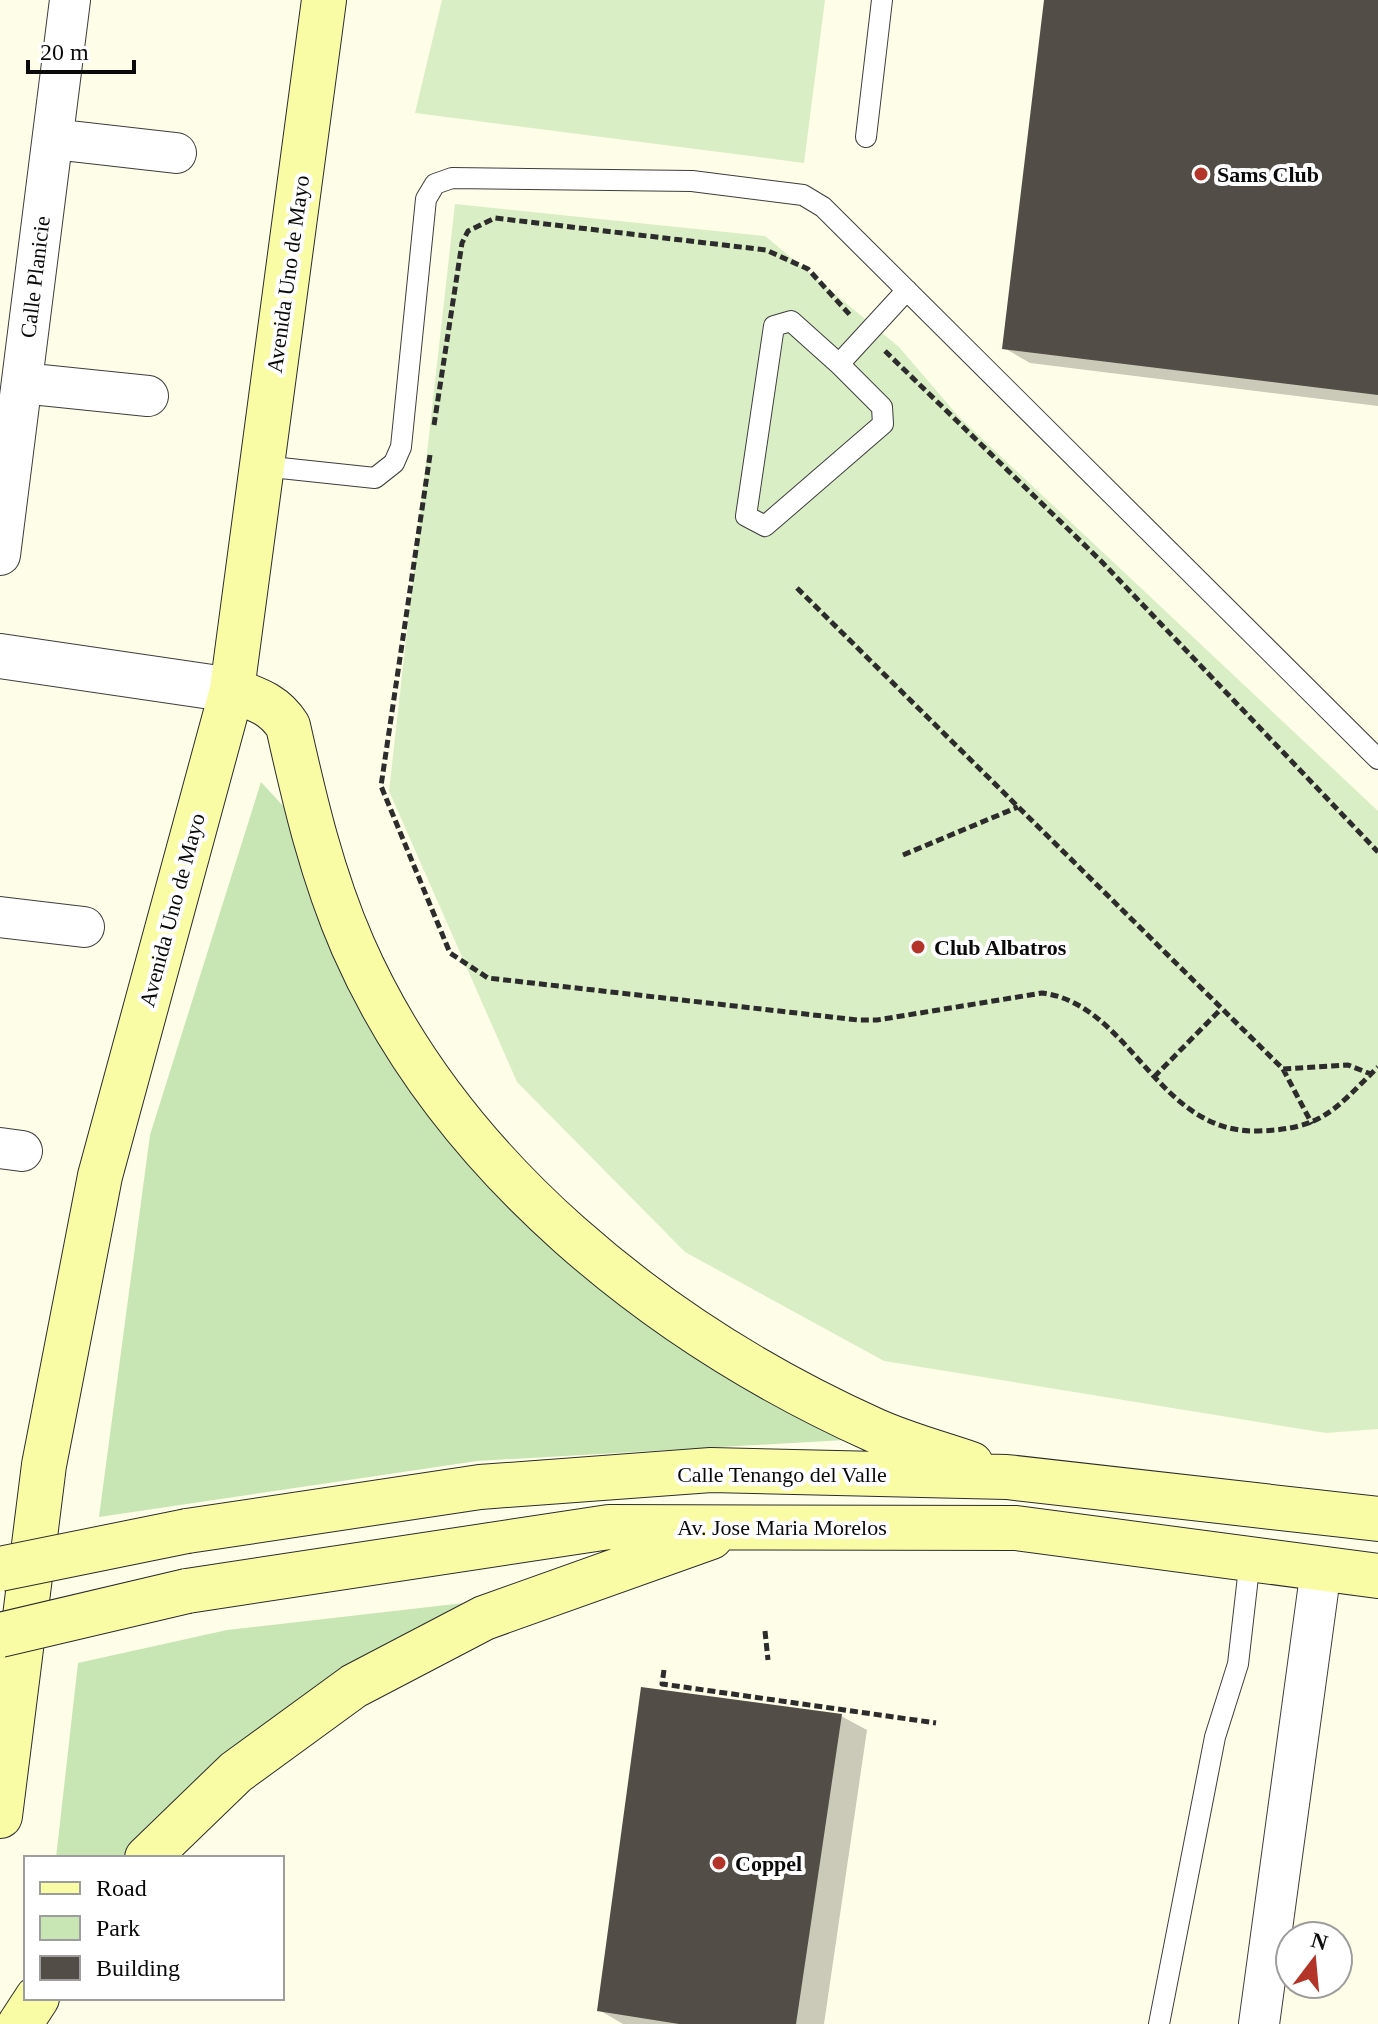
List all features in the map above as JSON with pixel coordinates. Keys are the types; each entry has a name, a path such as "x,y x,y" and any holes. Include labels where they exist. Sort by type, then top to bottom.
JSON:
{"main road":[{"name":"Avenida Uno de Mayo","path":"0,1816 44,1465 100,1176 232,690 324,0"},
{"path":"232,690 271,706 288,726 318,853 355,949 378,995 425,1072 499,1164 591,1252 648,1298 763,1374 877,1431 1007,1477"},
{"name":"Calle Tenango del Valle","path":"0,1569 187,1531 480,1487 711,1470 1007,1477 1378,1519"},
{"name":"Av. Jose Maria Morelos","path":"0,1635 187,1591 609,1527 1016,1528 1378,1576"},
{"path":"149,1856 236,1772 354,1686 484,1618 740,1527"},
{"path":"20,2024 36,2000"}],"street":[{"name":"Calle Planicie","path":"0,555 70,0"},
{"path":"313,86 344,0"},
{"path":"53,139 176,153"},
{"path":"22,383 148,396"},
{"path":"0,656 232,690"},
{"path":"0,917 84,927"},
{"path":"1259,2024 1321,1569"}],"lane":[{"path":"866,137 882,0"},
{"path":"262,466 375,478 394,463 401,447 426,199 435,184 452,178 692,181 803,195 823,207 1378,759"},
{"path":"839,364 907,290"},
{"path":"791,321 839,364 882,407 883,424 765,526 756,524 746,516 774,326 791,321"},
{"path":"1159,2024 1215,1737 1238,1664 1250,1559"}],"path":[{"path":"432,437 462,243 468,231 495,218 551,222 782,255 808,269 867,334 1102,562 1378,852"},
{"path":"430,453 381,786 450,953 488,978 858,1020 877,1020 1042,993 1064,996 1097,1019 1176,1100 1210,1123 1244,1131 1312,1124 1329,1115 1378,1067"},
{"path":"797,588 1283,1069 1312,1124"},
{"path":"903,855 1018,807"},
{"path":"1154,1077 1220,1010"},
{"path":"1283,1069 1348,1065 1371,1074"},
{"path":"765,1631 768,1660"},
{"path":"664,1670 662,1684 936,1723"}],"green space":[{"path":"442,0 825,0 804,163 415,113"},
{"name":"Club Albatros","path":"455,204 765,236 899,347 959,417 1378,811 1378,1429 1326,1433 884,1361 685,1252 517,1082 389,791"},
{"path":"261,782 295,819 395,1059 845,1440 477,1461 99,1517 150,1135"},
{"path":"499,1599 132,1856 56,1856 78,1663 227,1630"}],"building":[{"name":"Sams Club","path":"1044,0 1378,0 1378,395 1002,349"},
{"name":"Coppel","path":"641,1687 842,1714 796,2024 679,2024 597,2011"}],"place":[{"name":"Sams Club","path":"1201,174"},
{"name":"Club Albatros","path":"918,947"},
{"name":"Coppel","path":"719,1863"}]}
